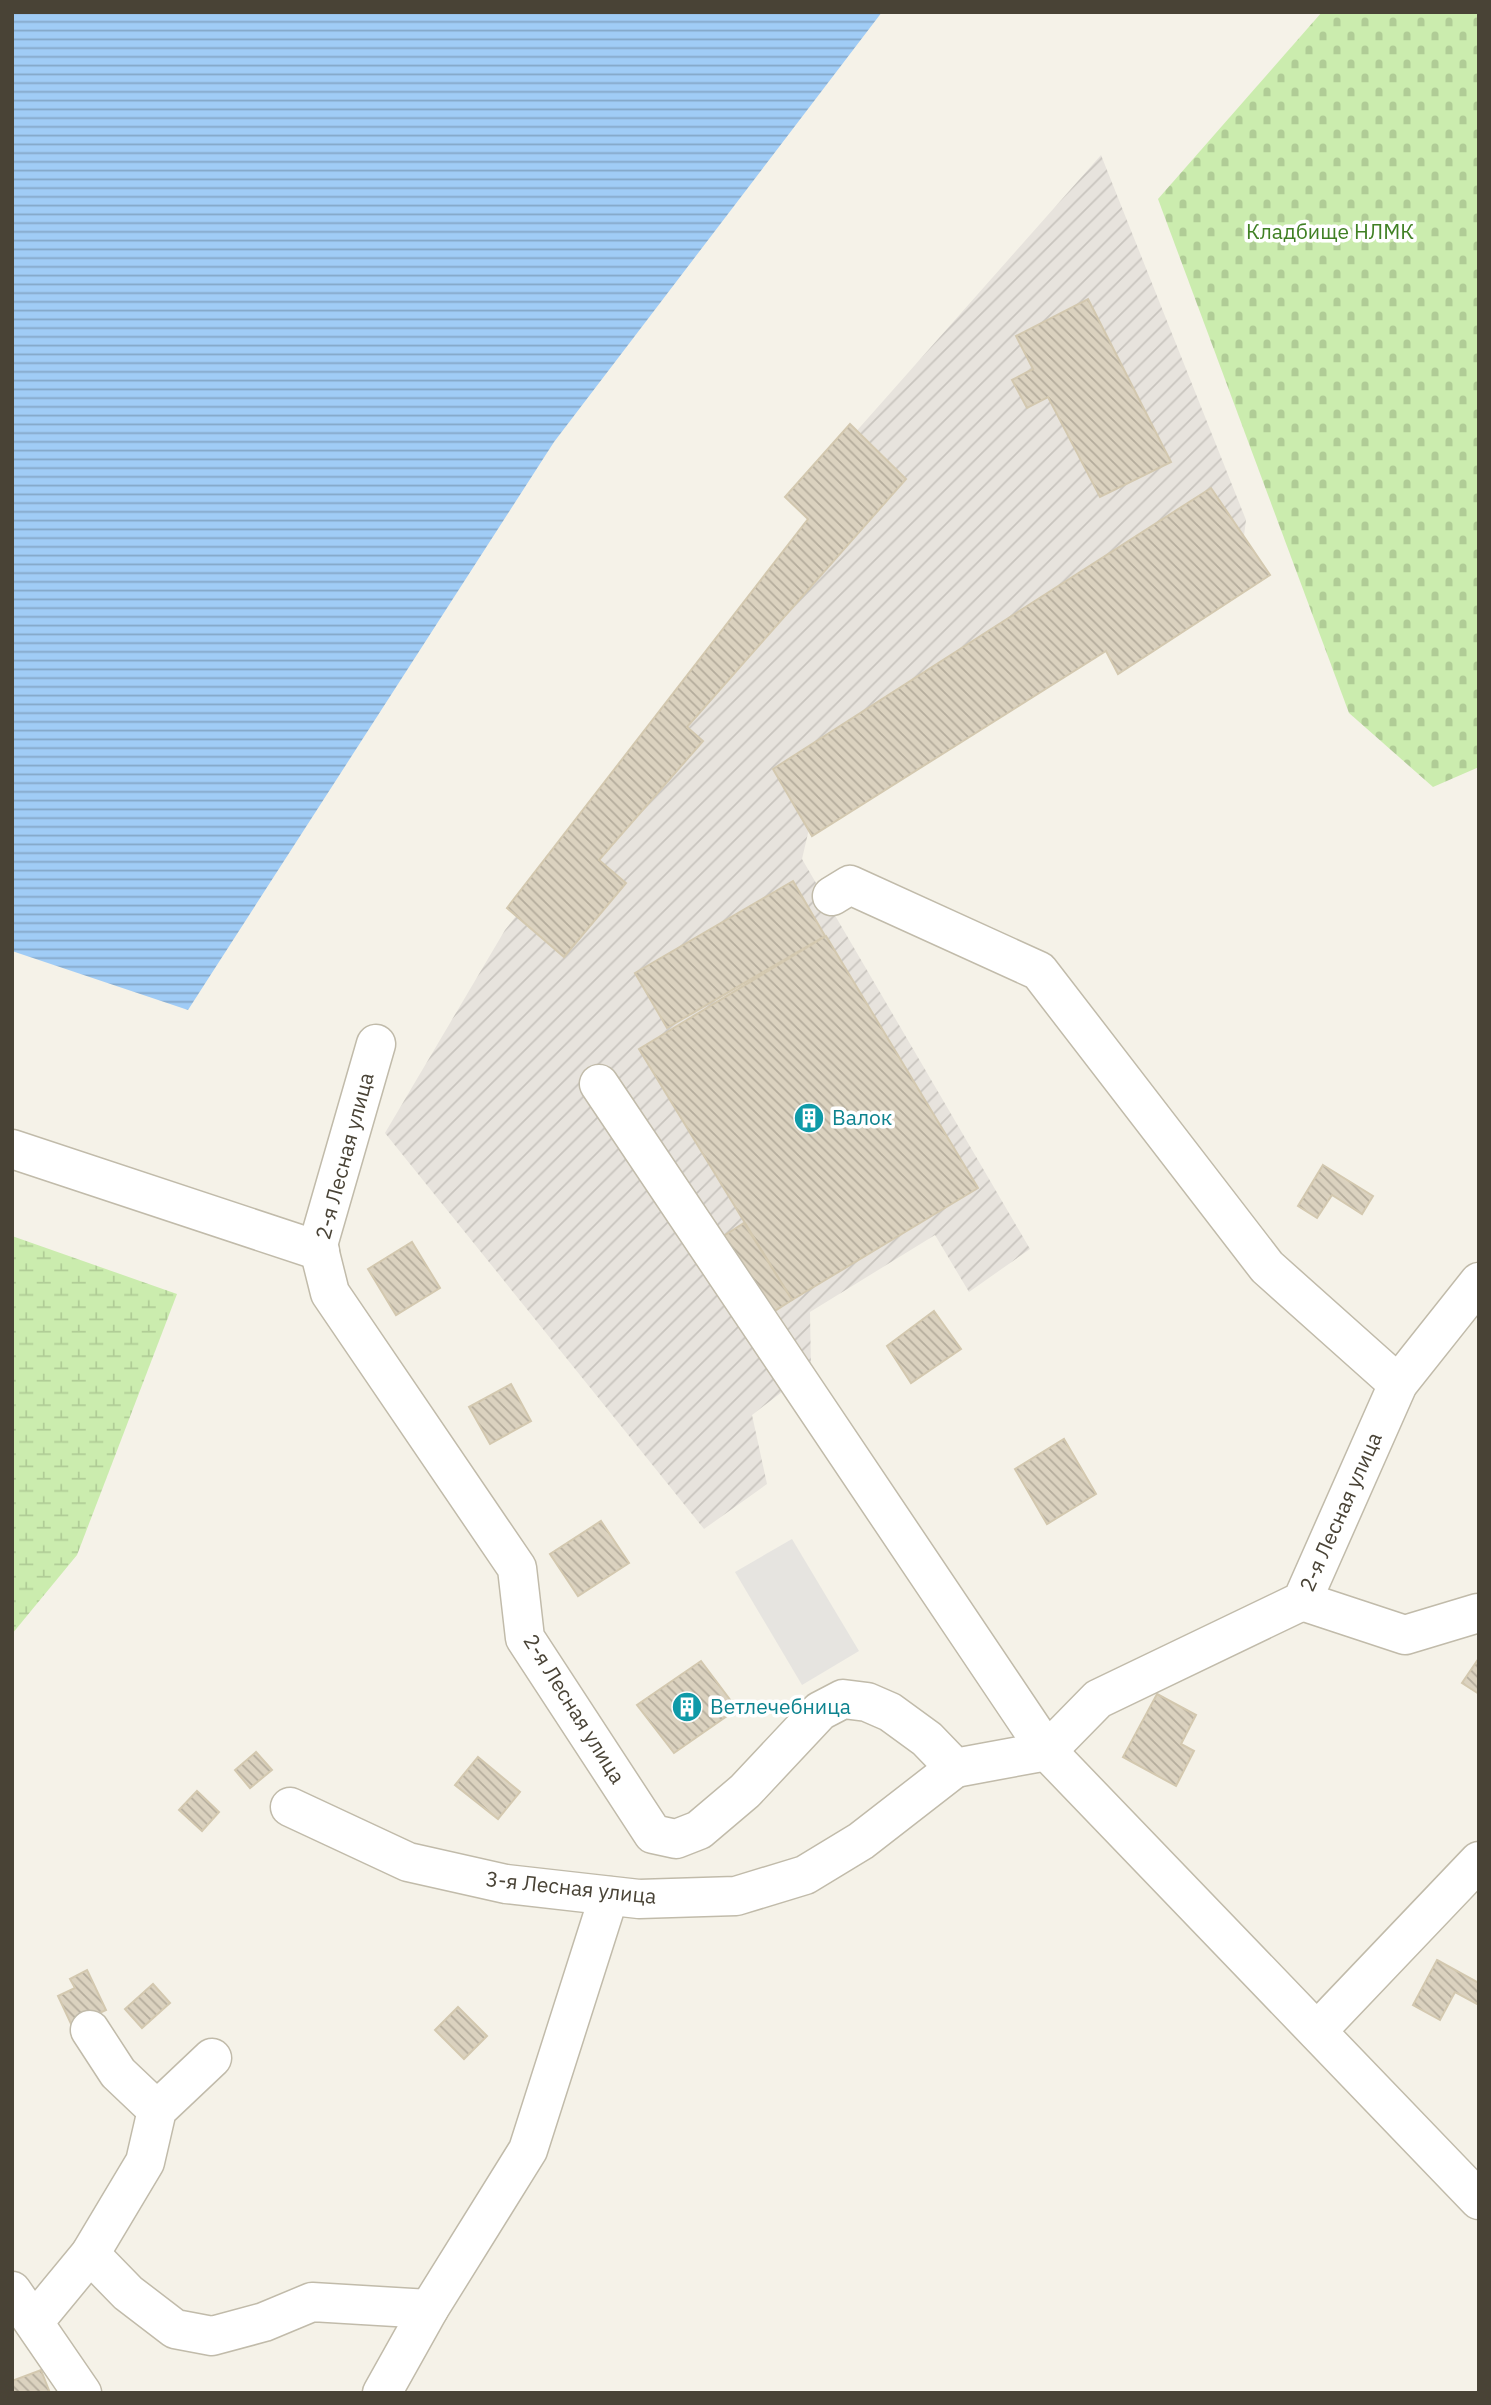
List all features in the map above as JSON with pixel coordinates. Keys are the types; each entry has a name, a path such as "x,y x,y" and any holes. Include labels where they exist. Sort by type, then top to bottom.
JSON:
{"street":[{"path":"832,896 850,885 1039,971 1267,1267 1398,1384"},
{"name":"2-я Лесная улица","path":"376,1044 318,1245 330,1293 517,1568 525,1638 653,1834 676,1839 699,1830 745,1791 820,1712 843,1699 867,1702 890,1712 927,1739 955,1768"},
{"path":"599,1084 1047,1751 1479,2200"},
{"path":"12,1149 320,1251"},
{"name":"2-я Лесная улица","path":"1047,1751 1098,1699 1302,1601 1398,1384 1479,1282"},
{"path":"1302,1601 1405,1635 1478,1613"},
{"path":"955,1768 1047,1751"},
{"name":"3-я Лесная улица","path":"290,1807 408,1862 506,1884 639,1899 736,1896 805,1875 861,1841 955,1768"},
{"path":"1317,2031 1479,1861"},
{"path":"382,2393 429,2309 528,2150 609,1896"},
{"path":"90,2030 118,2073 157,2110"},
{"path":"34,2322 90,2254 145,2162 157,2110 212,2058"},
{"path":"90,2254 128,2292 175,2329 212,2336 264,2322 312,2302 429,2309"},
{"path":"12,2291 82,2393"}],"shaded area":[{"path":"1101,155 1246,520 1240,567 812,816 802,859 1030,1249 969,1292 935,1235 810,1312 811,1370 752,1415 767,1484 704,1529 385,1133 505,930 825,523 799,496"},
{"path":"792,1539 859,1651 802,1685 735,1572"}],"green space":[{"name":"Кладбище НЛМК","path":"1322,12 1479,12 1479,767 1433,787 1349,713 1158,199"},
{"path":"12,1236 177,1294 77,1555 12,1634"}],"water":[{"path":"12,12 882,12 554,442 188,1010 12,951"}],"building":[{"path":"1088,299 1171,462 1100,497 1048,397 1027,408 1012,380 1033,369 1016,336"},
{"path":"850,424 906,479 687,727 703,741 599,860 626,883 564,957 507,908 808,519 785,497"},
{"path":"1211,488 1270,575 1118,674 1106,651 812,836 773,769"},
{"path":"793,881 825,936 667,1028 635,973"},
{"name":"Валок","path":"826,936 978,1188 792,1300 639,1049"},
{"path":"1323,1165 1373,1196 1362,1214 1332,1195 1317,1218 1298,1206"},
{"path":"744,1223 792,1300 770,1314 722,1237"},
{"path":"412,1242 440,1288 396,1315 368,1269"},
{"path":"934,1311 961,1349 911,1383 887,1346"},
{"path":"511,1384 531,1421 490,1444 469,1407"},
{"path":"1064,1439 1096,1494 1047,1524 1015,1469"},
{"path":"601,1521 629,1563 578,1596 550,1554"},
{"path":"1479,1658 1479,1694 1462,1683"},
{"name":"Ветлечебница","path":"701,1661 737,1709 674,1753 637,1705"},
{"path":"1157,1694 1196,1715 1181,1744 1194,1751 1176,1786 1123,1757"},
{"path":"256,1752 272,1770 250,1788 235,1770"},
{"path":"478,1757 520,1792 498,1819 455,1785"},
{"path":"197,1791 219,1812 202,1831 179,1810"},
{"path":"1437,1960 1479,1983 1479,2005 1455,1992 1440,2020 1413,2005"},
{"path":"87,1970 106,2010 72,2026 58,1996 75,1988 70,1979"},
{"path":"153,1984 170,2003 142,2028 125,2009"},
{"path":"458,2007 487,2036 464,2059 435,2030"},
{"path":"41,2370 50,2393 12,2393 12,2381"}],"place":[{"name":"Валок","path":"809,1118"},
{"name":"Ветлечебница","path":"687,1707"}]}
